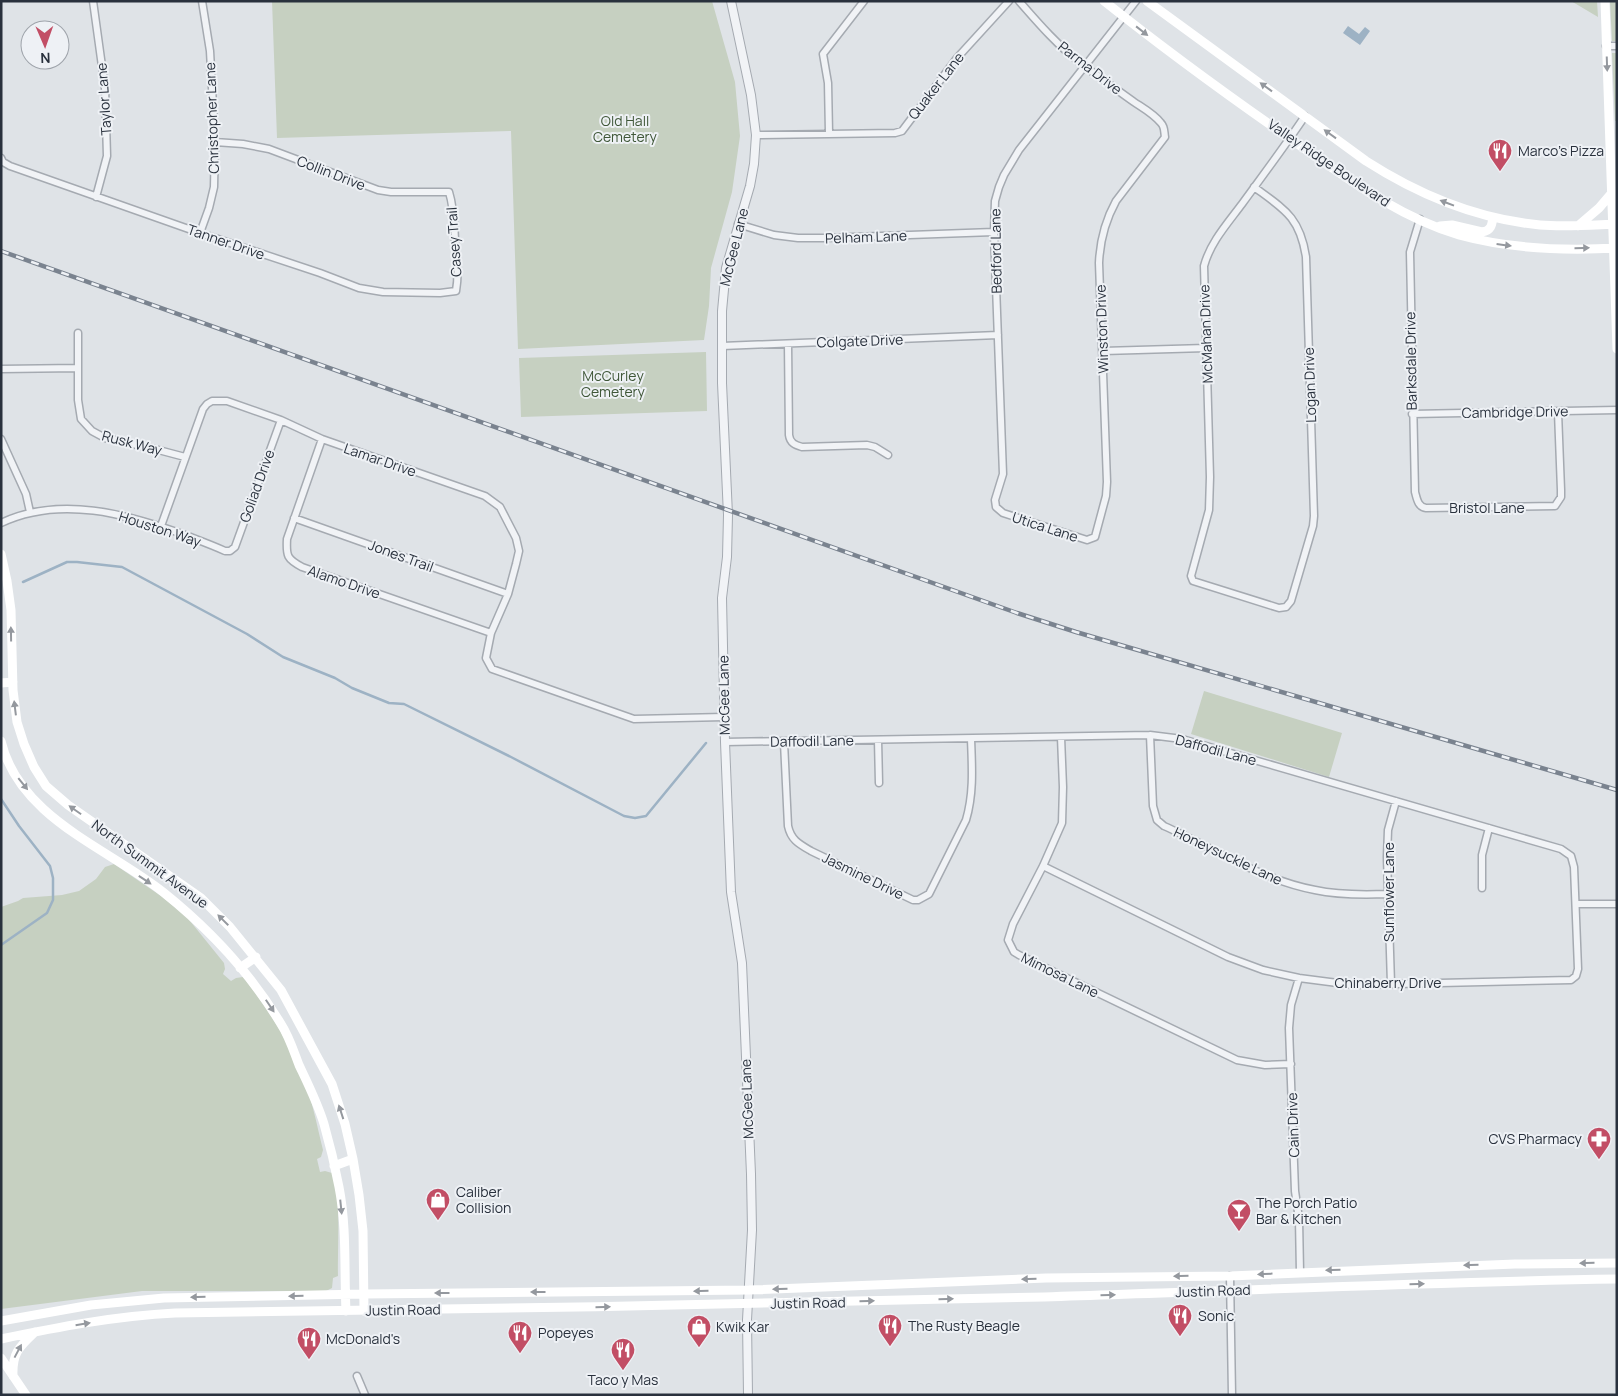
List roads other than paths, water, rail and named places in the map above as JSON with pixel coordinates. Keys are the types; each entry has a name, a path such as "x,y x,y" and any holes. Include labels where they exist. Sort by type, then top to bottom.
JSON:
{"main road":[{"name":"Valley Ridge Boulevard","path":"1104,1 1168,52 1290,139 1370,193 1420,219 1457,234 1501,245 1542,248 1615,248"},
{"name":"Valley Ridge Boulevard","path":"1147,1 1366,161 1392,177 1442,202 1493,217 1542,225 1615,224"},
{"path":"1605,1 1612,194 1615,224 1617,349"},
{"path":"1578,226 1612,194"},
{"path":"1438,226 1452,225 1487,232 1493,217"},
{"name":"North Summit Avenue","path":"1,554 11,610 13,682 17,722 34,768 46,786 68,806 201,898 230,927 282,990 332,1084 345,1124 353,1159 363,1230 364,1311"},
{"path":"1,683 13,682"},
{"name":"North Summit Avenue","path":"1,741 3,750 16,776 38,804 56,820 163,892 206,931 240,968 263,996 283,1026 324,1123 339,1187 344,1233 346,1311"},
{"path":"105,853 115,838"},
{"path":"240,968 256,957"},
{"path":"334,1166 353,1159"},
{"name":"Justin Road","path":"1,1321 87,1306 142,1299 364,1294 749,1290 1046,1278 1230,1276 1512,1264 1617,1263"},
{"path":"1512,1264 1515,1281"},
{"path":"1367,1269 1368,1286"},
{"name":"Justin Road","path":"1,1339 108,1320 157,1314 748,1304 1617,1279"},
{"path":"974,1281 975,1298"},
{"path":"13,1376 12,1363 17,1351 21,1344 35,1332"},
{"path":"1,1358 26,1395"},
{"path":"1,1370 13,1376"}],"street":[{"name":"Taylor Lane","path":"93,1 105,88 107,156 96,197"},
{"name":"Christopher Lane","path":"200,234 214,187 215,142 210,51 202,1"},
{"name":"McGee Lane","path":"731,1 751,95 756,135 750,186 726,268 723,288 722,346 728,515 727,556 722,598 724,717 731,892 742,963 752,1230 747,1337 748,1395"},
{"path":"829,133 828,83 823,54 864,1"},
{"name":"Quaker Lane","path":"756,135 895,133 902,130 958,58 1009,1"},
{"name":"Parma Drive","path":"1019,1 1050,36 1085,67 1156,118 1163,125 1164,130"},
{"name":"Bedford Lane","path":"1003,514 996,507 995,500 1003,474 994,232 995,201 1004,175 1019,150 1136,1"},
{"path":"1606,46 1617,46"},
{"name":"McMahan Drive","path":"1193,581 1191,576 1192,570 1209,510 1210,477 1204,266 1211,246 1305,116"},
{"name":"Winston Drive","path":"1087,540 1095,537 1106,496 1107,482 1099,263 1101,237 1116,201 1165,138 1164,130"},
{"name":"Collin Drive","path":"215,142 243,144 269,149 378,190 391,192 449,192"},
{"name":"Tanner Drive","path":"2,160 10,166 96,197 359,288 383,292 440,294 456,291"},
{"name":"Logan Drive","path":"1193,581 1279,608 1286,607 1291,601 1313,526 1304,241 1292,218 1284,209 1254,187"},
{"name":"Casey Trail","path":"449,192 453,204 457,259 458,278 456,291"},
{"name":"Barksdale Drive","path":"1419,504 1415,492 1412,414 1410,252 1420,219"},
{"name":"Pelham Lane","path":"738,224 774,235 798,238 994,232"},
{"name":"Rusk Way","path":"78,333 78,400 81,419 92,431 105,438 185,457"},
{"name":"Colgate Drive","path":"722,346 998,335"},
{"path":"788,344 789,435 794,445 802,447 866,445 875,447 888,455"},
{"path":"1103,351 1206,348"},
{"path":"1,370 78,368"},
{"name":"Lamar Drive","path":"161,526 203,409 212,401 227,401 281,420 322,439 485,496 500,507 516,538 518,550 508,594 491,632 486,658 492,668 634,719 724,717"},
{"name":"Cambridge Drive","path":"1412,414 1617,410"},
{"name":"Bristol Lane","path":"1419,504 1426,508 1555,506 1560,497 1561,490 1558,412"},
{"name":"Goliad Drive","path":"230,551 235,548 281,420"},
{"path":"1,439 26,494 30,512"},
{"name":"Alamo Drive","path":"322,439 287,539 286,550 291,561 302,567 491,632"},
{"name":"Houston Way","path":"1,523 30,512 42,510 71,509 104,512 135,518 161,526 225,551 230,551"},
{"name":"Utica Lane","path":"1003,514 1087,540"},
{"name":"Jones Trail","path":"294,518 508,594"},
{"name":"Daffodil Lane","path":"725,742 1150,735 1182,739 1562,848 1573,860 1574,867 1578,969 1576,976"},
{"name":"Honeysuckle Lane","path":"1150,735 1153,806 1157,820 1164,826 1253,870 1298,886 1332,893 1387,894"},
{"name":"Mimosa Lane","path":"1061,737 1063,815 1060,829 1044,866 1013,924 1008,940 1010,947 1018,956 1237,1060 1265,1065 1291,1064"},
{"name":"Jasmine Drive","path":"784,742 788,826 792,838 811,851 913,900 918,900 929,894 968,814 972,787 971,739"},
{"path":"878,740 879,784"},
{"name":"Sunflower Lane","path":"1390,984 1386,857 1388,830 1396,801"},
{"path":"1482,888 1482,855 1489,828"},
{"name":"Chinaberry Drive","path":"1044,866 1228,957 1263,970 1299,978 1353,985 1572,980 1576,976"},
{"path":"1576,904 1617,904"},
{"name":"Cain Drive","path":"1299,978 1292,1005 1290,1028 1295,1191 1300,1272"},
{"path":"1230,1276 1232,1395"},
{"path":"357,1376 365,1395"}],"water":[{"path":"1348,26 1359,34 1365,27 1370,31 1360,45 1343,33"}],"waterway":[{"path":"23,582 67,562 122,567 247,634 283,657 389,703 404,704 624,816 635,818 646,816 706,743"},
{"path":"1,799 50,866 53,878 53,900 47,913 1,945"}],"railway":[{"path":"1,251 1017,613 1076,632 1617,790"}],"place":[{"name":"Marco's Pizza","path":"1500,172"},
{"name":"CVS Pharmacy","path":"1599,1160"},
{"name":"Caliber Collision","path":"438,1221"},
{"name":"The Porch Patio Bar & Kitchen","path":"1239,1232"},
{"name":"Sonic","path":"1180,1337"},
{"name":"The Rusty Beagle","path":"890,1347"},
{"name":"Kwik Kar","path":"699,1348"},
{"name":"Popeyes","path":"520,1354"},
{"name":"McDonald's","path":"309,1360"},
{"name":"Taco y Mas","path":"623,1371"}],"park label":[{"name":"Old Hall Cemetery","path":"625,130"},
{"name":"McCurley Cemetery","path":"613,384"}]}
